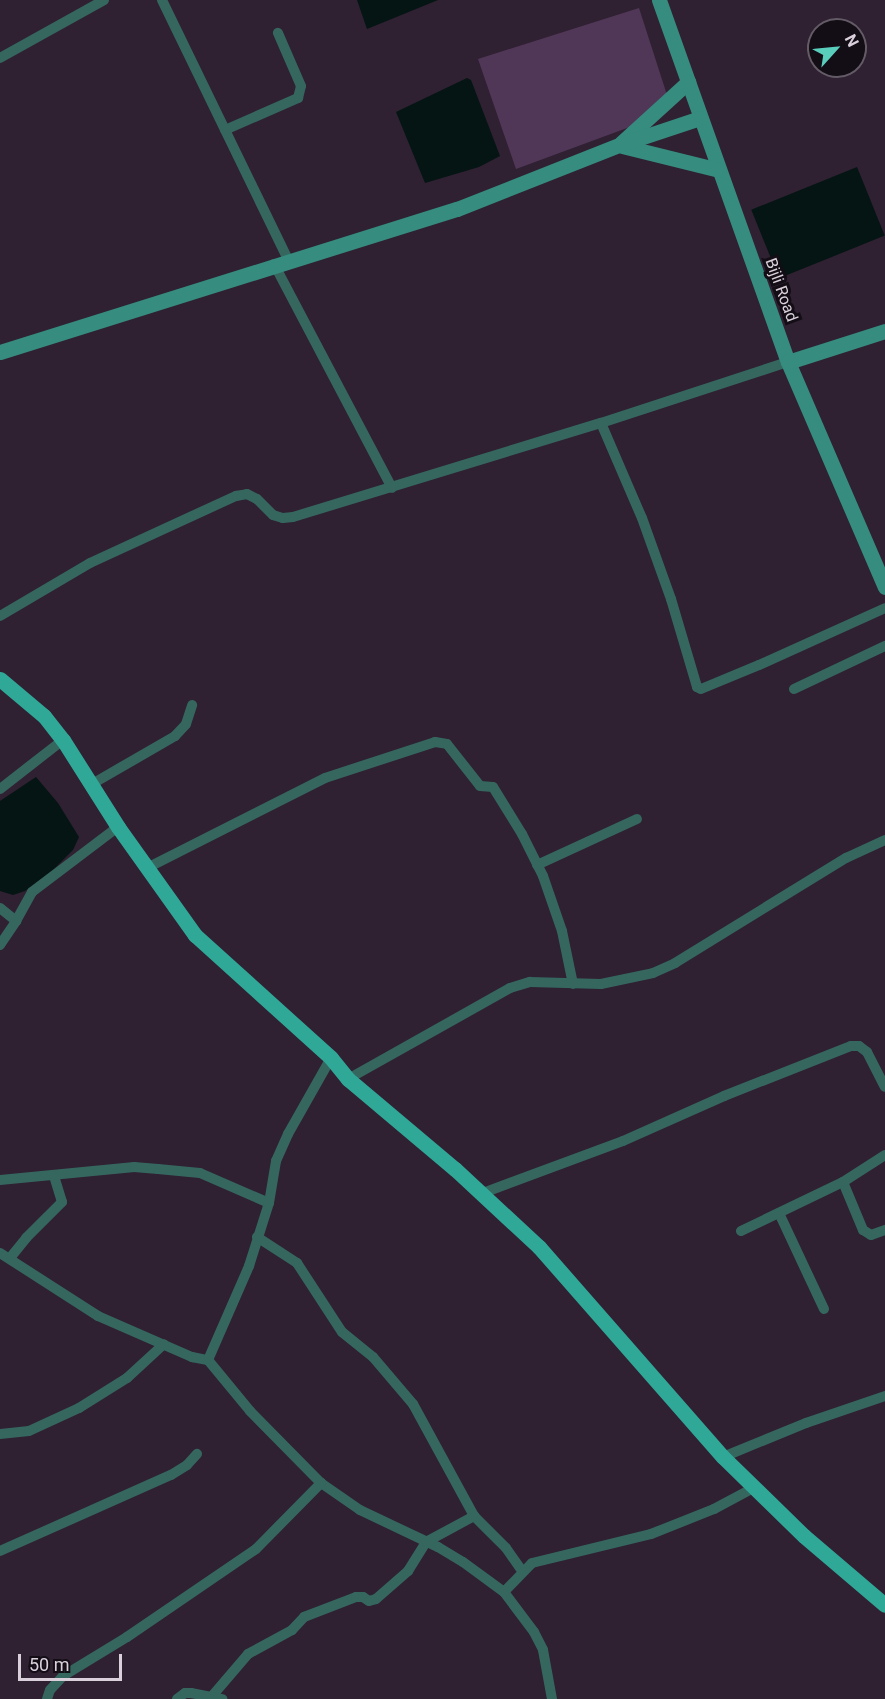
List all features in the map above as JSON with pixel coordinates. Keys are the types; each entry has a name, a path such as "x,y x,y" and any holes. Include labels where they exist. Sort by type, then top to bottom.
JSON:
{"main road":[{"path":"0,679 44,716 63,740 118,827 195,935 331,1058 348,1079 483,1193 539,1247 723,1456 804,1536 885,1605"}],"street":[{"path":"0,58 104,0"},
{"path":"162,0 225,130 281,262 392,488"},
{"name":"Bijli Road","path":"659,0 788,362 881,566 885,587"},
{"path":"225,130 298,98 301,86 278,33"},
{"path":"619,145 688,82"},
{"path":"0,352 281,262 457,209 619,145 700,118"},
{"path":"619,145 719,170"},
{"path":"0,616 90,563 236,496 247,494 257,499 273,514 283,518 392,488 885,331"},
{"path":"601,423 646,528 671,599 697,687 701,689 759,665 885,608"},
{"path":"794,689 885,646"},
{"path":"92,784 175,736 186,724 192,705"},
{"path":"0,789 63,740"},
{"path":"147,868 325,778 435,742 447,744 480,786 493,787 512,815 537,865 562,931 573,984"},
{"path":"537,865 637,819"},
{"path":"0,945 32,892 118,827"},
{"path":"348,1079 510,988 530,982 602,984 653,973 675,963 846,858 885,840"},
{"path":"0,908 16,921"},
{"path":"483,1193 623,1141 724,1096 851,1046 859,1046 867,1052 885,1087"},
{"path":"208,1360 237,1295 269,1203 276,1161 288,1134 331,1058"},
{"path":"741,1231 843,1182 885,1155"},
{"path":"0,1180 134,1167 200,1173 269,1203"},
{"path":"54,1176 62,1202 5,1256 98,1316 192,1357 208,1360 250,1411 321,1483 360,1510 463,1562 504,1592 534,1632 543,1650 552,1699"},
{"path":"843,1182 863,1230 871,1235 885,1230"},
{"path":"779,1213 824,1309"},
{"path":"257,1237 302,1268 342,1332 373,1357 413,1404 474,1516 506,1548 522,1571"},
{"path":"0,1434 29,1431 79,1408 127,1378 164,1344"},
{"path":"723,1456 806,1423 885,1396"},
{"path":"0,1551 171,1475 197,1454"},
{"path":"47,1699 50,1690 63,1676 127,1637 256,1549 321,1483"},
{"path":"504,1592 532,1563 651,1534 683,1523 755,1487"},
{"path":"177,1699 185,1693 217,1697 248,1654 292,1630 304,1617 356,1597 363,1597 369,1601 376,1599 408,1571 426,1542 474,1516"}],"shaded area":[{"path":"357,0 438,0 367,29"},
{"path":"639,8 667,95 646,121 516,169 478,59"},
{"path":"467,78 471,80 500,156 479,167 425,183 396,112"},
{"path":"857,167 885,236 779,278 751,210"},
{"path":"36,777 58,803 79,837 73,850 54,869 25,891 13,895 0,891 0,801"}]}
